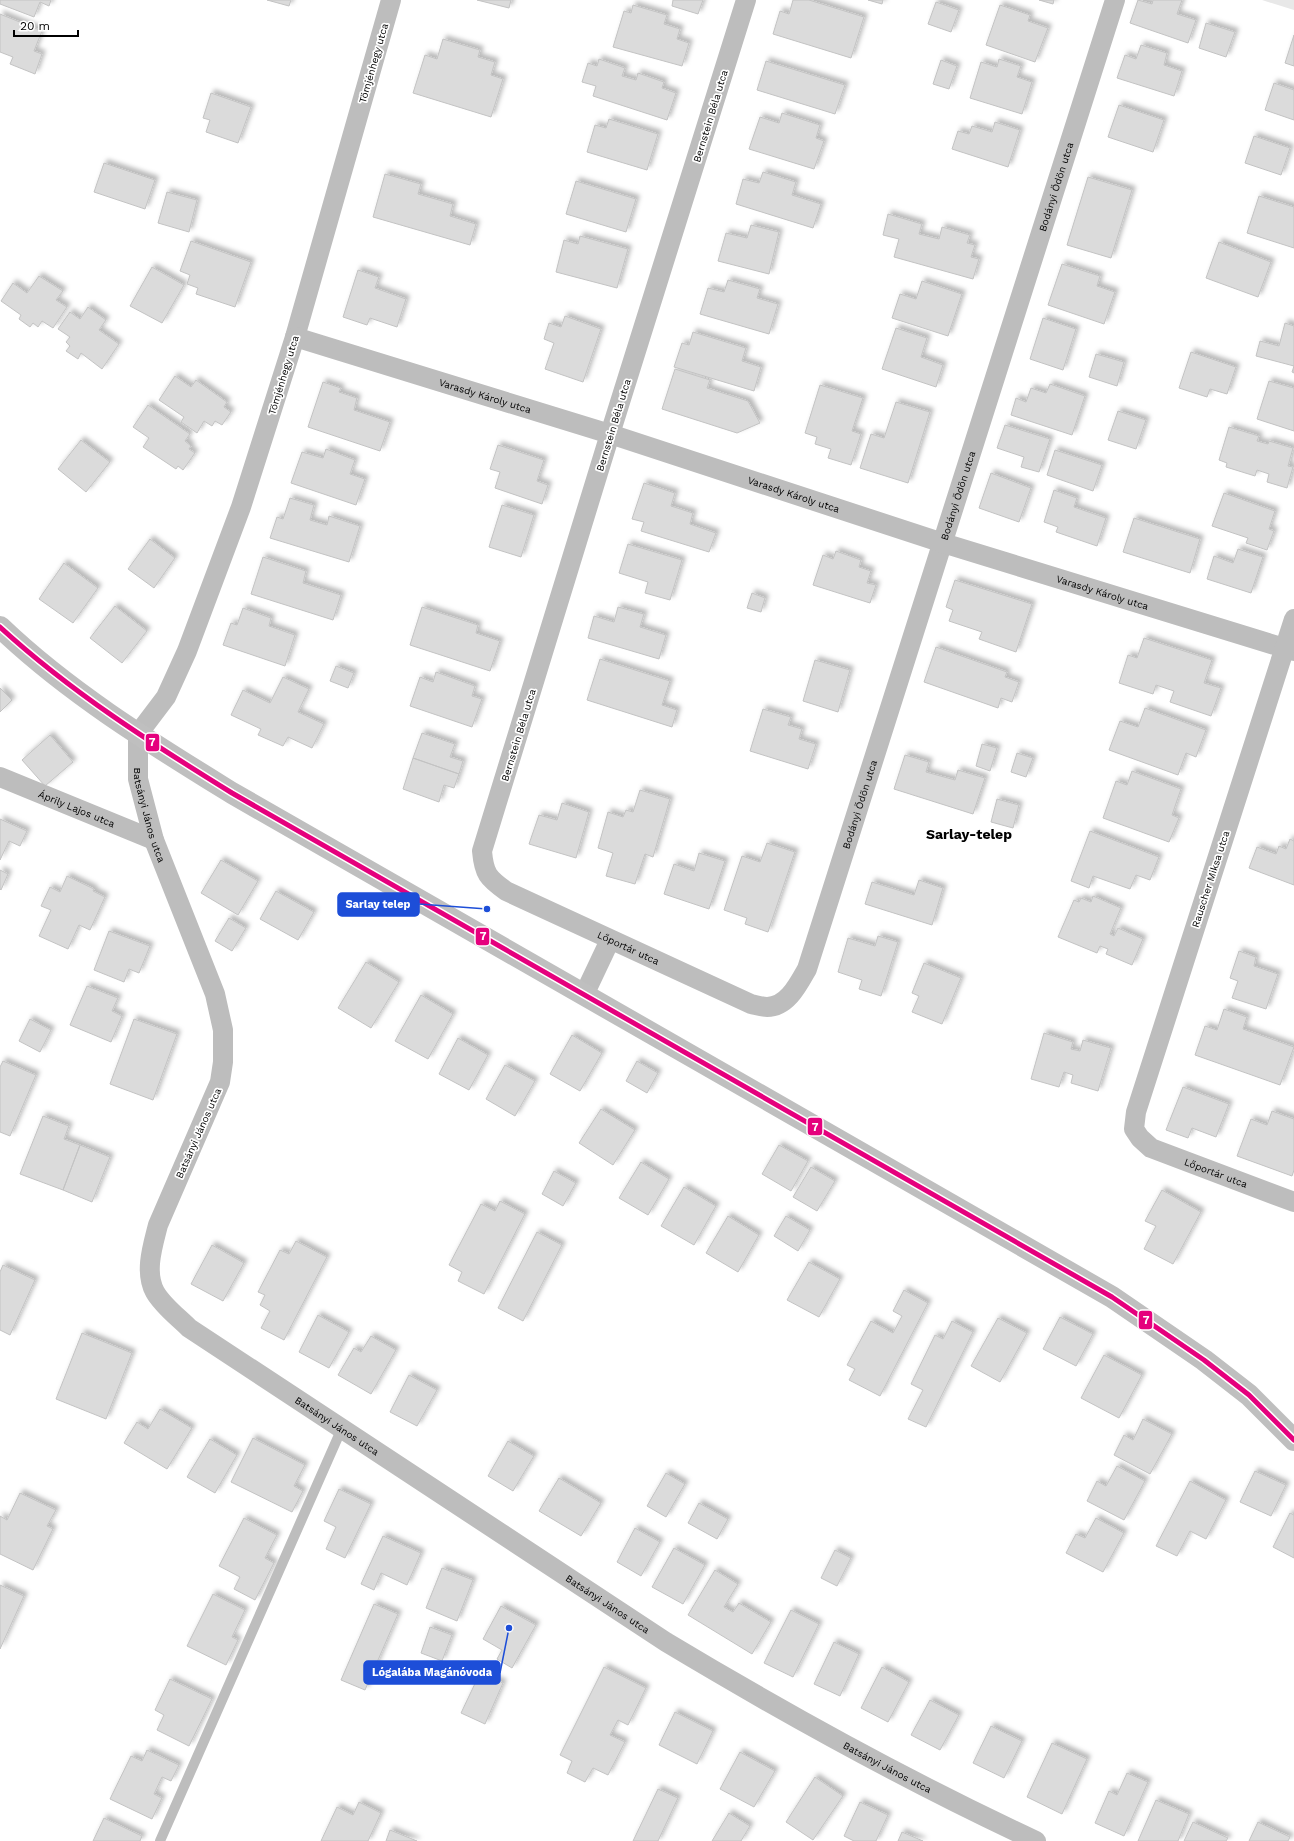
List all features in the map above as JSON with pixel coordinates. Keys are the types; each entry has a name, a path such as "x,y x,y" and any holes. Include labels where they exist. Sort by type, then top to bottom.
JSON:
{"street":[{"name":"Tömjénhegy utca","path":"138,734 166,697 187,651 241,507 294,337 391,0"},
{"name":"Bernstein Béla utca","path":"482,851 610,434 746,0"},
{"name":"Bodányi Ödön utca","path":"795,990 807,970 1115,0"},
{"name":"Varasdy Károly utca","path":"294,337 610,434 942,543 1289,649"},
{"name":"Rauscher Miksa utca","path":"1140,1138 1134,1129 1136,1112 1289,649 1294,619"},
{"path":"0,627 41,663 90,701 138,734 232,792 1112,1297 1204,1360 1249,1395 1294,1440"},
{"name":"Batsányi János utca","path":"138,734 138,779 154,840 215,994 223,1030 223,1056 220,1082 158,1225 152,1249 150,1272 155,1292 189,1328 666,1642 735,1683 879,1763 970,1810 1036,1841"},
{"name":"Áprily Lajos utca","path":"0,777 154,840"},
{"name":"Lőportár utca","path":"482,851 484,868 493,882 506,891 751,1004 768,1007 782,1003 795,990"},
{"path":"584,995 610,940"},
{"name":"Lőportár utca","path":"1140,1138 1151,1148 1168,1156 1294,1202"}],"lane":[{"path":"160,1841 342,1428"}],"shaded area":[{"path":"1262,0 1294,0 1294,10"}],"building":[{"path":"0,0 51,0 49,6 40,2 34,17 0,4"},
{"path":"267,0 291,0 289,6"},
{"path":"477,0 511,0 509,8"},
{"path":"673,0 703,0 698,14 672,6"},
{"path":"793,0 809,0 864,17 851,58 773,34 780,11 789,14"},
{"path":"868,0 883,0 882,4"},
{"path":"1039,0 1054,0 1053,4"},
{"path":"1138,0 1152,4 1153,0 1182,0 1177,14 1196,20 1188,43 1130,23"},
{"path":"936,2 959,10 951,32 928,24"},
{"path":"633,5 667,15 664,24 680,29 677,39 689,43 682,66 613,47 624,11 631,13"},
{"path":"1000,5 1030,15 1028,21 1048,28 1035,62 986,45"},
{"path":"0,14 42,31 34,51 42,54 35,74 10,64 13,57 0,52"},
{"path":"1206,23 1235,32 1226,57 1199,48"},
{"path":"1294,35 1294,66 1285,63"},
{"path":"443,39 480,50 478,57 495,62 491,75 503,79 491,117 413,93 425,55 437,59"},
{"path":"1141,45 1167,53 1164,65 1182,71 1174,96 1117,78 1125,55 1136,59"},
{"path":"599,59 625,68 622,76 636,80 638,73 664,82 662,88 676,93 667,120 593,96 596,86 582,82 588,63 597,66"},
{"path":"999,59 1021,66 1017,77 1032,82 1022,114 970,98 981,62 997,67"},
{"path":"941,60 957,66 949,89 933,84"},
{"path":"766,61 845,85 835,114 757,90"},
{"path":"1274,83 1294,90 1294,120 1265,110"},
{"path":"211,93 251,107 238,143 206,132 210,120 203,118"},
{"path":"1119,105 1164,120 1153,152 1108,137"},
{"path":"782,113 820,125 816,138 824,141 814,169 749,149 760,117 779,123"},
{"path":"609,119 658,134 647,170 587,152 595,125 606,128"},
{"path":"995,122 1020,130 1008,167 952,149 958,131 969,134 972,126 992,132"},
{"path":"1254,136 1290,148 1281,175 1245,163"},
{"path":"104,163 155,180 145,209 94,192"},
{"path":"763,172 796,182 792,195 821,204 813,228 736,204 743,179 759,183"},
{"path":"385,174 421,184 418,194 453,204 450,216 476,224 470,245 373,217"},
{"path":"1088,177 1132,190 1111,258 1067,245"},
{"path":"576,181 636,199 626,232 566,214"},
{"path":"167,192 197,200 189,232 158,223"},
{"path":"1259,196 1294,207 1294,248 1247,233"},
{"path":"888,214 922,224 919,234 939,239 942,227 970,235 967,243 975,245 971,257 979,259 973,279 894,257 899,239 883,235"},
{"path":"751,225 779,232 769,274 718,261 726,233 747,238"},
{"path":"580,236 628,249 617,288 556,272 564,240 578,244"},
{"path":"191,241 251,262 235,307 196,294 198,288 187,284 190,275 180,271"},
{"path":"1219,242 1271,262 1258,297 1206,278"},
{"path":"1062,264 1100,276 1097,286 1115,292 1104,324 1048,305"},
{"path":"152,267 184,285 162,323 130,306"},
{"path":"358,270 379,277 375,288 406,299 397,327 370,318 367,325 343,317"},
{"path":"39,276 63,291 56,300 67,307 53,328 42,321 38,327 33,323 30,327 19,319 21,315 1,301 13,283 27,293"},
{"path":"728,280 760,289 757,298 778,304 769,334 700,314 708,288 724,292"},
{"path":"922,281 962,294 948,336 892,318 900,294 916,299"},
{"path":"88,307 106,320 99,330 119,344 102,369 81,353 78,359 66,351 70,346 66,342 70,337 58,329 70,312 80,319"},
{"path":"565,316 601,329 583,382 545,369 554,343 544,339 549,323 561,327"},
{"path":"1043,318 1076,329 1063,370 1030,359"},
{"path":"1285,323 1294,326 1294,366 1256,356 1260,341 1279,346"},
{"path":"896,328 927,338 921,357 943,365 936,387 882,369"},
{"path":"693,332 746,348 742,361 761,367 754,391 674,367 682,343 689,345"},
{"path":"1191,352 1236,367 1227,394 1210,389 1207,397 1179,388"},
{"path":"1096,354 1124,362 1117,386 1089,377"},
{"path":"675,369 710,380 707,388 748,401 760,423 737,433 662,409"},
{"path":"175,376 191,387 196,380 227,402 224,407 231,412 222,425 215,421 212,426 204,421 197,433 181,422 184,417 159,400"},
{"path":"1269,381 1294,388 1294,431 1257,419"},
{"path":"323,382 341,388 339,392 357,398 354,410 390,422 380,451 308,427"},
{"path":"1050,384 1085,396 1072,435 1011,415 1016,398 1026,402 1031,388 1046,393"},
{"path":"820,385 863,398 852,431 861,434 851,465 828,458 831,449 815,444 817,437 805,433"},
{"path":"896,402 930,412 908,483 860,468 871,434 884,438"},
{"path":"148,405 190,434 185,441 191,446 189,449 195,453 183,470 178,466 176,469 143,447 149,438 133,427"},
{"path":"1118,411 1146,420 1136,449 1108,440"},
{"path":"1005,425 1050,439 1039,472 1021,467 1024,457 997,448"},
{"path":"1229,427 1259,436 1257,441 1268,444 1269,441 1293,448 1288,466 1293,467 1287,488 1267,482 1269,474 1257,470 1255,476 1226,467 1227,463 1219,460"},
{"path":"81,440 110,462 86,492 58,469"},
{"path":"498,445 544,460 537,481 548,485 542,504 495,488 500,472 490,469"},
{"path":"326,449 355,460 350,474 365,479 356,505 291,483 302,452 323,458"},
{"path":"1055,450 1102,465 1093,491 1047,475"},
{"path":"991,473 1031,488 1019,522 979,508"},
{"path":"644,483 675,493 671,506 693,513 690,524 716,533 709,552 641,531 644,522 632,519"},
{"path":"1054,490 1077,498 1074,507 1106,518 1097,546 1056,532 1058,527 1044,522"},
{"path":"1224,493 1275,511 1269,529 1274,531 1267,550 1246,543 1248,538 1212,526"},
{"path":"290,498 314,505 310,520 327,525 329,516 360,526 349,562 270,538 277,517 283,519"},
{"path":"502,505 534,515 521,557 489,547"},
{"path":"1134,518 1200,539 1190,573 1123,552"},
{"path":"150,539 175,558 154,588 128,569"},
{"path":"628,544 682,560 670,600 645,593 648,582 619,573"},
{"path":"1238,549 1263,557 1251,593 1207,579 1214,556 1233,563"},
{"path":"836,551 861,560 859,567 871,571 867,583 876,585 870,603 813,585 823,555 833,559"},
{"path":"263,557 306,571 303,583 341,595 333,620 251,594"},
{"path":"64,563 98,588 73,623 39,599"},
{"path":"955,580 1032,604 1016,652 979,639 982,632 949,621 953,610 946,607"},
{"path":"752,593 765,598 761,612 747,608"},
{"path":"115,606 147,631 122,663 90,638"},
{"path":"422,607 478,625 476,633 500,641 490,671 410,645"},
{"path":"618,607 644,614 640,627 666,635 659,659 588,638 594,616 614,622"},
{"path":"243,608 271,618 269,626 295,635 285,666 223,645 231,623 237,625"},
{"path":"1144,638 1212,660 1204,683 1221,688 1211,716 1170,702 1174,691 1156,685 1153,694 1119,683 1128,655 1137,658"},
{"path":"936,647 1007,672 1005,677 1019,682 1012,702 1001,698 998,708 924,682"},
{"path":"600,659 670,681 662,705 677,710 672,727 587,700"},
{"path":"815,660 850,670 838,712 803,701"},
{"path":"336,666 354,673 348,688 330,681"},
{"path":"436,672 475,686 472,696 482,699 472,727 410,706 420,677 433,682"},
{"path":"283,677 309,689 298,712 324,724 312,748 288,737 283,746 258,735 261,729 231,715 243,690 270,703"},
{"path":"0,688 12,700 0,712"},
{"path":"1145,708 1206,730 1196,757 1186,753 1178,775 1109,750 1120,721 1138,727"},
{"path":"763,709 791,717 788,725 802,729 799,739 816,744 808,769 750,751"},
{"path":"422,733 455,744 450,757 463,761 459,774 413,758"},
{"path":"50,735 73,762 45,786 22,760"},
{"path":"982,744 997,748 990,771 976,766"},
{"path":"1017,753 1033,758 1026,777 1011,772"},
{"path":"905,755 929,762 926,772 955,780 958,770 985,778 973,814 894,789"},
{"path":"413,758 459,774 454,788 444,785 439,802 403,789"},
{"path":"1132,771 1181,789 1172,815 1179,818 1169,842 1103,818 1116,781 1127,785"},
{"path":"640,790 670,799 653,857 645,854 635,884 606,876 613,853 598,848 608,812 623,817 626,810 633,812"},
{"path":"997,799 1019,805 1013,828 991,822"},
{"path":"562,803 589,812 576,858 529,844 539,815 557,820"},
{"path":"0,819 27,831 20,846 9,841 0,860"},
{"path":"1090,831 1159,857 1150,880 1136,875 1130,889 1093,876 1089,888 1071,881"},
{"path":"1290,839 1294,841 1294,885 1249,868 1257,847 1276,854 1279,846 1286,849"},
{"path":"767,843 795,852 768,932 745,924 747,918 724,910 742,856 760,862"},
{"path":"699,853 725,861 709,909 664,894 674,864 694,871"},
{"path":"221,860 258,881 238,915 201,893"},
{"path":"0,870 8,874 1,890 0,889"},
{"path":"67,876 94,889 93,891 105,897 90,930 79,925 68,949 39,936 51,910 41,906 50,887 60,892"},
{"path":"919,880 943,888 932,925 865,904 872,882 914,895"},
{"path":"276,891 314,912 298,940 260,919"},
{"path":"1093,896 1121,908 1110,934 1114,936 1118,928 1143,939 1132,965 1106,954 1108,949 1100,946 1097,953 1058,937 1074,900 1079,902 1081,898 1091,902"},
{"path":"229,918 246,928 232,951 215,941"},
{"path":"109,931 150,946 139,973 129,969 124,982 94,970"},
{"path":"878,936 898,942 881,996 859,989 862,980 838,972 848,938 875,946"},
{"path":"1239,951 1256,957 1254,966 1278,974 1266,1009 1232,998 1238,981 1230,978"},
{"path":"366,962 399,982 371,1028 338,1008"},
{"path":"924,963 961,978 942,1024 912,1012 919,996 912,993"},
{"path":"87,986 118,998 112,1011 122,1016 111,1042 70,1025"},
{"path":"421,995 453,1014 428,1059 395,1041"},
{"path":"1224,1009 1247,1017 1243,1029 1294,1047 1280,1085 1195,1055 1205,1026 1217,1030"},
{"path":"30,1019 51,1030 40,1052 19,1041"},
{"path":"134,1019 177,1034 153,1100 110,1084"},
{"path":"1044,1033 1073,1042 1071,1049 1080,1051 1083,1040 1111,1048 1098,1091 1071,1083 1073,1075 1064,1072 1059,1087 1031,1079"},
{"path":"572,1035 602,1053 580,1091 550,1074"},
{"path":"458,1038 488,1055 469,1090 439,1074"},
{"path":"3,1061 36,1075 10,1136 0,1132 0,1067"},
{"path":"637,1061 658,1073 647,1093 626,1081"},
{"path":"505,1065 535,1081 515,1116 486,1099"},
{"path":"1183,1087 1229,1104 1216,1137 1192,1128 1188,1138 1166,1130"},
{"path":"601,1109 635,1130 613,1165 579,1143"},
{"path":"1272,1111 1294,1119 1294,1170 1292,1176 1237,1156 1251,1119 1267,1125"},
{"path":"43,1116 69,1126 64,1139 80,1145 63,1190 20,1174"},
{"path":"80,1145 110,1157 92,1202 63,1190"},
{"path":"779,1145 808,1161 791,1191 762,1174"},
{"path":"641,1162 669,1179 648,1215 619,1198"},
{"path":"811,1167 835,1181 817,1211 793,1197"},
{"path":"554,1171 576,1183 563,1206 542,1194"},
{"path":"684,1187 716,1206 694,1245 661,1226"},
{"path":"1162,1190 1201,1212 1173,1264 1144,1249 1156,1226 1145,1221"},
{"path":"500,1201 525,1214 484,1294 458,1281 462,1272 449,1265 481,1204 495,1211"},
{"path":"728,1216 759,1235 738,1272 706,1253"},
{"path":"786,1216 810,1230 798,1251 774,1236"},
{"path":"537,1232 562,1245 523,1321 498,1308"},
{"path":"296,1241 327,1257 284,1340 261,1328 270,1311 260,1305 265,1295 258,1292 280,1250 289,1254"},
{"path":"212,1245 244,1263 223,1301 191,1284"},
{"path":"809,1262 840,1279 819,1317 787,1300"},
{"path":"3,1265 35,1280 10,1335 0,1330 0,1272"},
{"path":"904,1290 928,1303 880,1396 849,1380 855,1369 847,1365 871,1321 893,1333 902,1316 893,1311"},
{"path":"318,1315 349,1332 329,1368 299,1352"},
{"path":"1060,1317 1093,1334 1076,1366 1043,1349"},
{"path":"998,1318 1027,1333 1000,1382 971,1366"},
{"path":"952,1321 973,1332 926,1427 908,1419 923,1390 911,1384 935,1335 943,1339"},
{"path":"82,1333 132,1353 106,1419 56,1399"},
{"path":"371,1336 396,1350 371,1394 338,1375 354,1348 361,1352"},
{"path":"1104,1355 1142,1375 1119,1418 1081,1398"},
{"path":"409,1375 437,1390 417,1426 390,1412"},
{"path":"160,1409 192,1428 167,1469 124,1443 137,1422 148,1429"},
{"path":"1143,1419 1172,1434 1150,1474 1114,1455 1124,1435 1133,1440"},
{"path":"253,1438 305,1465 294,1486 303,1491 292,1512 231,1482"},
{"path":"210,1439 237,1455 215,1493 187,1477"},
{"path":"508,1441 534,1456 513,1491 488,1476"},
{"path":"1117,1466 1145,1481 1124,1520 1087,1501 1097,1481 1106,1486"},
{"path":"1255,1471 1286,1485 1271,1516 1240,1502"},
{"path":"666,1473 685,1484 666,1517 647,1506"},
{"path":"559,1478 601,1503 581,1536 539,1511"},
{"path":"1190,1481 1226,1500 1206,1539 1190,1531 1177,1556 1156,1546"},
{"path":"339,1489 371,1504 345,1558 326,1549 336,1527 324,1521"},
{"path":"20,1493 56,1510 47,1526 53,1529 33,1570 0,1554 0,1516 7,1520"},
{"path":"699,1503 728,1519 717,1539 688,1523"},
{"path":"1290,1513 1294,1515 1294,1558 1273,1547"},
{"path":"244,1518 277,1535 265,1558 274,1563 255,1600 234,1589 240,1577 219,1566"},
{"path":"1096,1518 1124,1533 1103,1572 1066,1553 1076,1534 1085,1538"},
{"path":"635,1528 660,1542 641,1576 617,1562"},
{"path":"383,1536 421,1553 407,1585 381,1573 374,1590 361,1584"},
{"path":"674,1548 705,1565 683,1604 652,1587"},
{"path":"835,1550 851,1558 837,1586 821,1578"},
{"path":"442,1568 473,1580 457,1621 426,1608"},
{"path":"715,1570 738,1584 724,1607 733,1612 739,1603 771,1622 752,1654 688,1615"},
{"path":"0,1585 24,1596 0,1649"},
{"path":"213,1594 245,1610 232,1637 238,1640 226,1665 187,1646"},
{"path":"374,1604 398,1614 365,1690 341,1680"},
{"path":"501,1606 536,1625 512,1668 497,1659 502,1650 483,1639"},
{"path":"791,1610 819,1624 793,1677 764,1663"},
{"path":"430,1627 452,1635 442,1661 421,1653"},
{"path":"834,1642 859,1654 840,1696 814,1684"},
{"path":"604,1667 646,1688 628,1725 618,1720 610,1735 625,1742 608,1775 593,1768 585,1782 567,1773 572,1761 560,1755"},
{"path":"882,1667 909,1682 888,1722 861,1708"},
{"path":"480,1673 503,1683 485,1724 461,1713"},
{"path":"170,1679 212,1699 189,1746 157,1730 164,1715 155,1710"},
{"path":"930,1700 959,1715 940,1750 911,1735"},
{"path":"675,1712 713,1731 697,1764 659,1745"},
{"path":"991,1726 1022,1741 1004,1778 973,1763"},
{"path":"1052,1743 1087,1759 1062,1814 1027,1797"},
{"path":"147,1750 179,1765 171,1781 162,1777 154,1794 162,1798 152,1819 110,1799 131,1756 142,1761"},
{"path":"740,1752 775,1771 754,1807 720,1789"},
{"path":"1127,1773 1148,1782 1124,1836 1095,1823 1109,1791 1117,1795"},
{"path":"815,1777 843,1796 813,1840 786,1822"},
{"path":"658,1789 678,1798 658,1841 633,1841"},
{"path":"1156,1800 1189,1814 1178,1841 1138,1841"},
{"path":"359,1802 381,1813 368,1841 321,1841 337,1807 353,1815"},
{"path":"860,1802 888,1815 876,1841 854,1841 844,1836"},
{"path":"729,1813 750,1826 741,1841 712,1841"},
{"path":"104,1818 142,1836 140,1841 93,1841"},
{"path":"1193,1822 1228,1838 1226,1841 1184,1841"},
{"path":"1258,1822 1290,1837 1288,1841 1249,1841"},
{"path":"390,1830 417,1841 386,1841"},
{"path":"902,1832 923,1841 898,1841"}],"transit line":[{"name":"7","path":"0,627 27,651 112,716 232,793 1112,1297 1204,1360 1249,1395 1294,1440"}],"place":[{"name":"Sarlay telep","path":"487,909"},
{"name":"Lógalába Magánóvoda","path":"509,1628"}],"district":[{"name":"Sarlay-telep","path":"969,834"}]}
